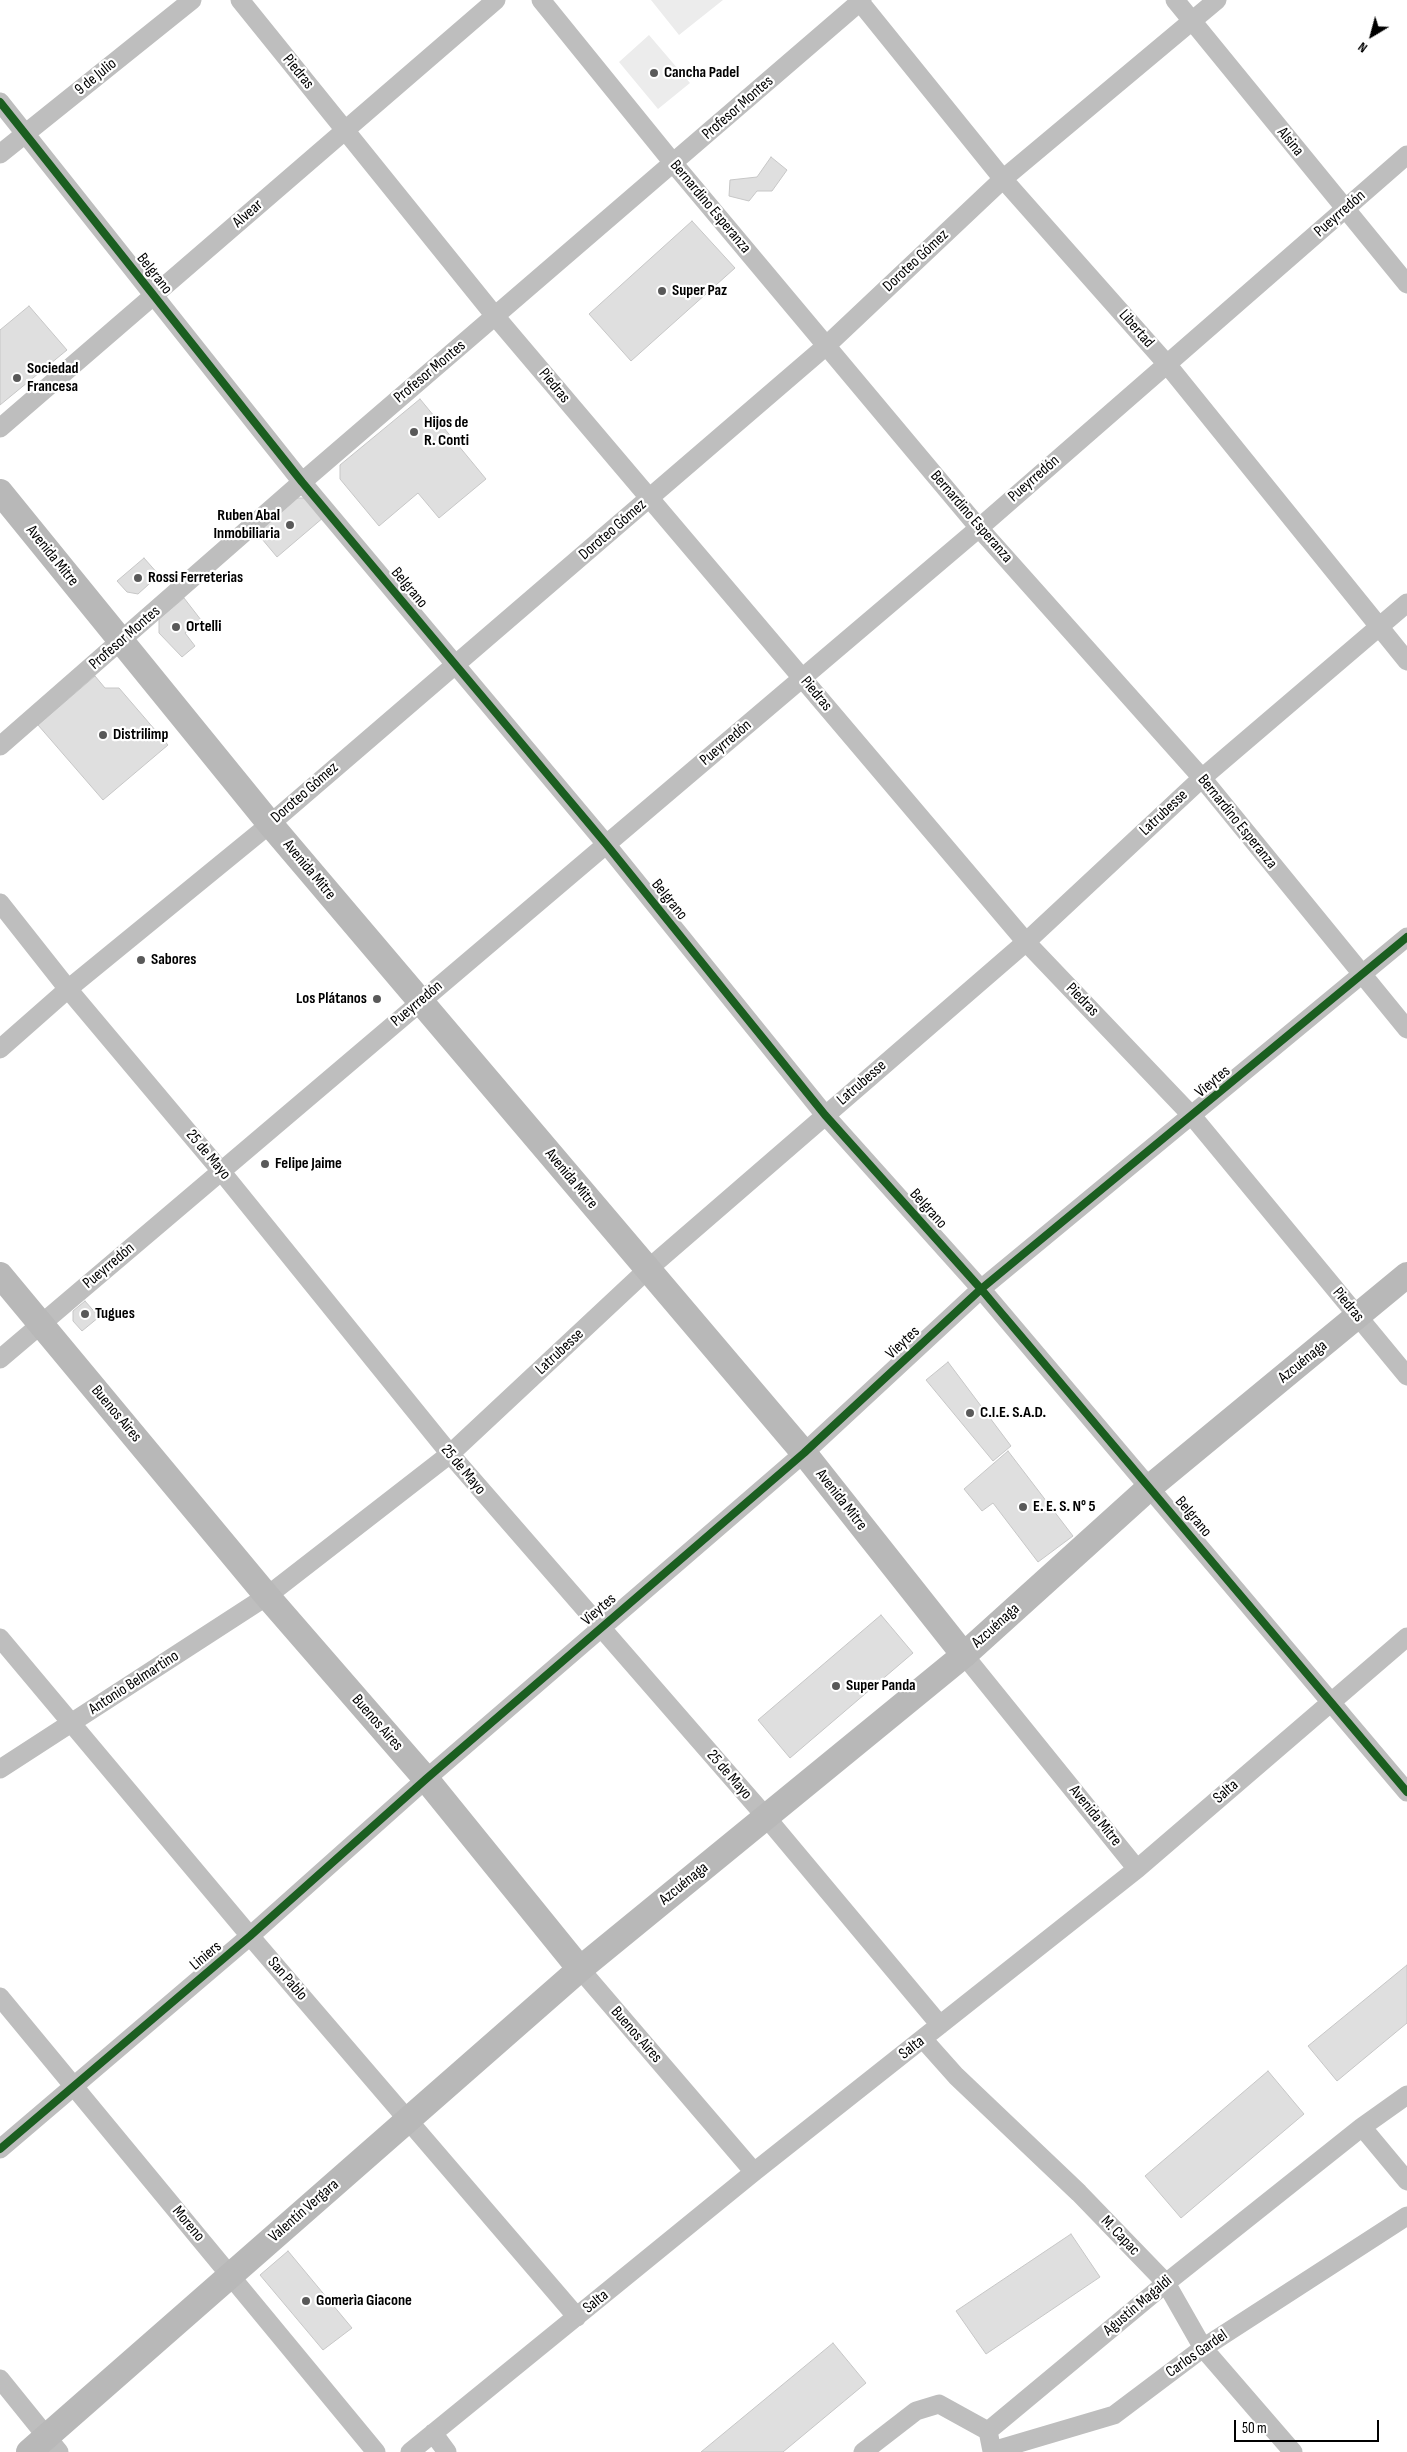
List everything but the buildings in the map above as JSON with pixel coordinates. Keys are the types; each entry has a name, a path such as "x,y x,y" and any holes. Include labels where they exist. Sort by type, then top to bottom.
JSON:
{"street":[{"name":"9 de Julio","path":"0,154 192,0"},
{"name":"Piedras","path":"240,0 496,316 802,678 1026,942 1193,1117 1407,1376"},
{"name":"Alvear","path":"0,428 496,0"},
{"name":"Bernardino Esperanza","path":"541,0 674,164 979,528 1202,778 1407,1029"},
{"name":"Alsina","path":"1175,0 1407,284"},
{"name":"Doroteo Gómez","path":"0,1049 68,989 270,824 650,498 826,346 1003,179 1217,0"},
{"name":"Profesor Montes","path":"0,746 302,482 674,164 861,1"},
{"name":"Libertad","path":"861,1 1003,179 1166,363 1378,628 1407,661"},
{"name":"Belgrano","path":"0,102 26,132 153,296 302,482 606,844 825,1115 982,1289 1407,1792"},
{"name":"Pueyrredón","path":"0,1360 221,1170 979,528 1166,363 1407,155"},
{"name":"Avenida Mitre","path":"0,492 270,824 804,1453 964,1655 1137,1868"},
{"name":"Latrubesse","path":"267,1596 450,1454 648,1269 1026,942 1202,778 1407,603"},
{"name":"25 de Mayo","path":"0,902 68,989 221,1170 450,1454 599,1628 766,1817 940,2025"},
{"name":"Vieytes","path":"426,1779 804,1453 982,1289 1193,1117 1407,937"},
{"name":"Buenos Aires","path":"0,1275 267,1596 426,1779 580,1969 754,2172"},
{"name":"Azcuénaga","path":"580,1969 964,1655 1150,1487 1407,1275"},
{"name":"Antonio Belmartino","path":"0,1769 267,1596"},
{"name":"Salta","path":"410,2452 754,2172 1137,1868 1407,1637"},
{"name":"San Pablo","path":"0,1638 250,1936 577,2317"},
{"name":"Liniers","path":"0,2148 250,1936 426,1779"},
{"name":"Valentín Vergara","path":"44,2447 230,2275 580,1969"},
{"name":"Moreno","path":"0,1997 376,2452"},
{"name":"M. Capac","path":"923,2039 956,2076 1079,2193 1166,2283 1203,2348 1294,2452"},
{"name":"Agustín Magaldi","path":"988,2430 1166,2283 1362,2127 1407,2094"},
{"path":"1362,2127 1407,2181"},
{"name":"Carlos Gardel","path":"988,2430 992,2451 1114,2415 1203,2348 1407,2216"},
{"path":"0,2379 44,2447"},
{"path":"862,2452 916,2411 939,2404 988,2430"},
{"path":"433,2434 448,2452"}],"shaded area":[{"path":"651,0 723,0 679,35"},
{"name":"Cancha Padel","path":"649,35 690,83 658,109 619,62"}],"cycle path":[{"path":"0,102 302,482 606,844 825,1115 981,1289 1407,1792"},
{"path":"0,2149 250,1936 426,1779 804,1453 981,1289 1407,937"}],"place":[{"name":"Cancha Padel","path":"654,73"},
{"name":"Super Paz","path":"662,291"},
{"name":"Sociedad Francesa","path":"17,378"},
{"name":"Hijos de R. Conti","path":"414,432"},
{"name":"Ruben Abal Inmobiliaria","path":"290,525"},
{"name":"Rossi Ferreterias","path":"138,578"},
{"name":"Ortelli","path":"176,627"},
{"name":"Distrilimp","path":"103,735"},
{"name":"Sabores","path":"141,960"},
{"name":"Los Plátanos","path":"377,999"},
{"name":"Felipe Jaime","path":"265,1164"},
{"name":"Tugues","path":"85,1314"},
{"name":"C.I.E. S.A.D.","path":"970,1413"},
{"name":"E. E. S. N° 5","path":"1023,1507"},
{"name":"Super Panda","path":"836,1686"},
{"name":"Gomerìa Giacone","path":"306,2301"}]}
